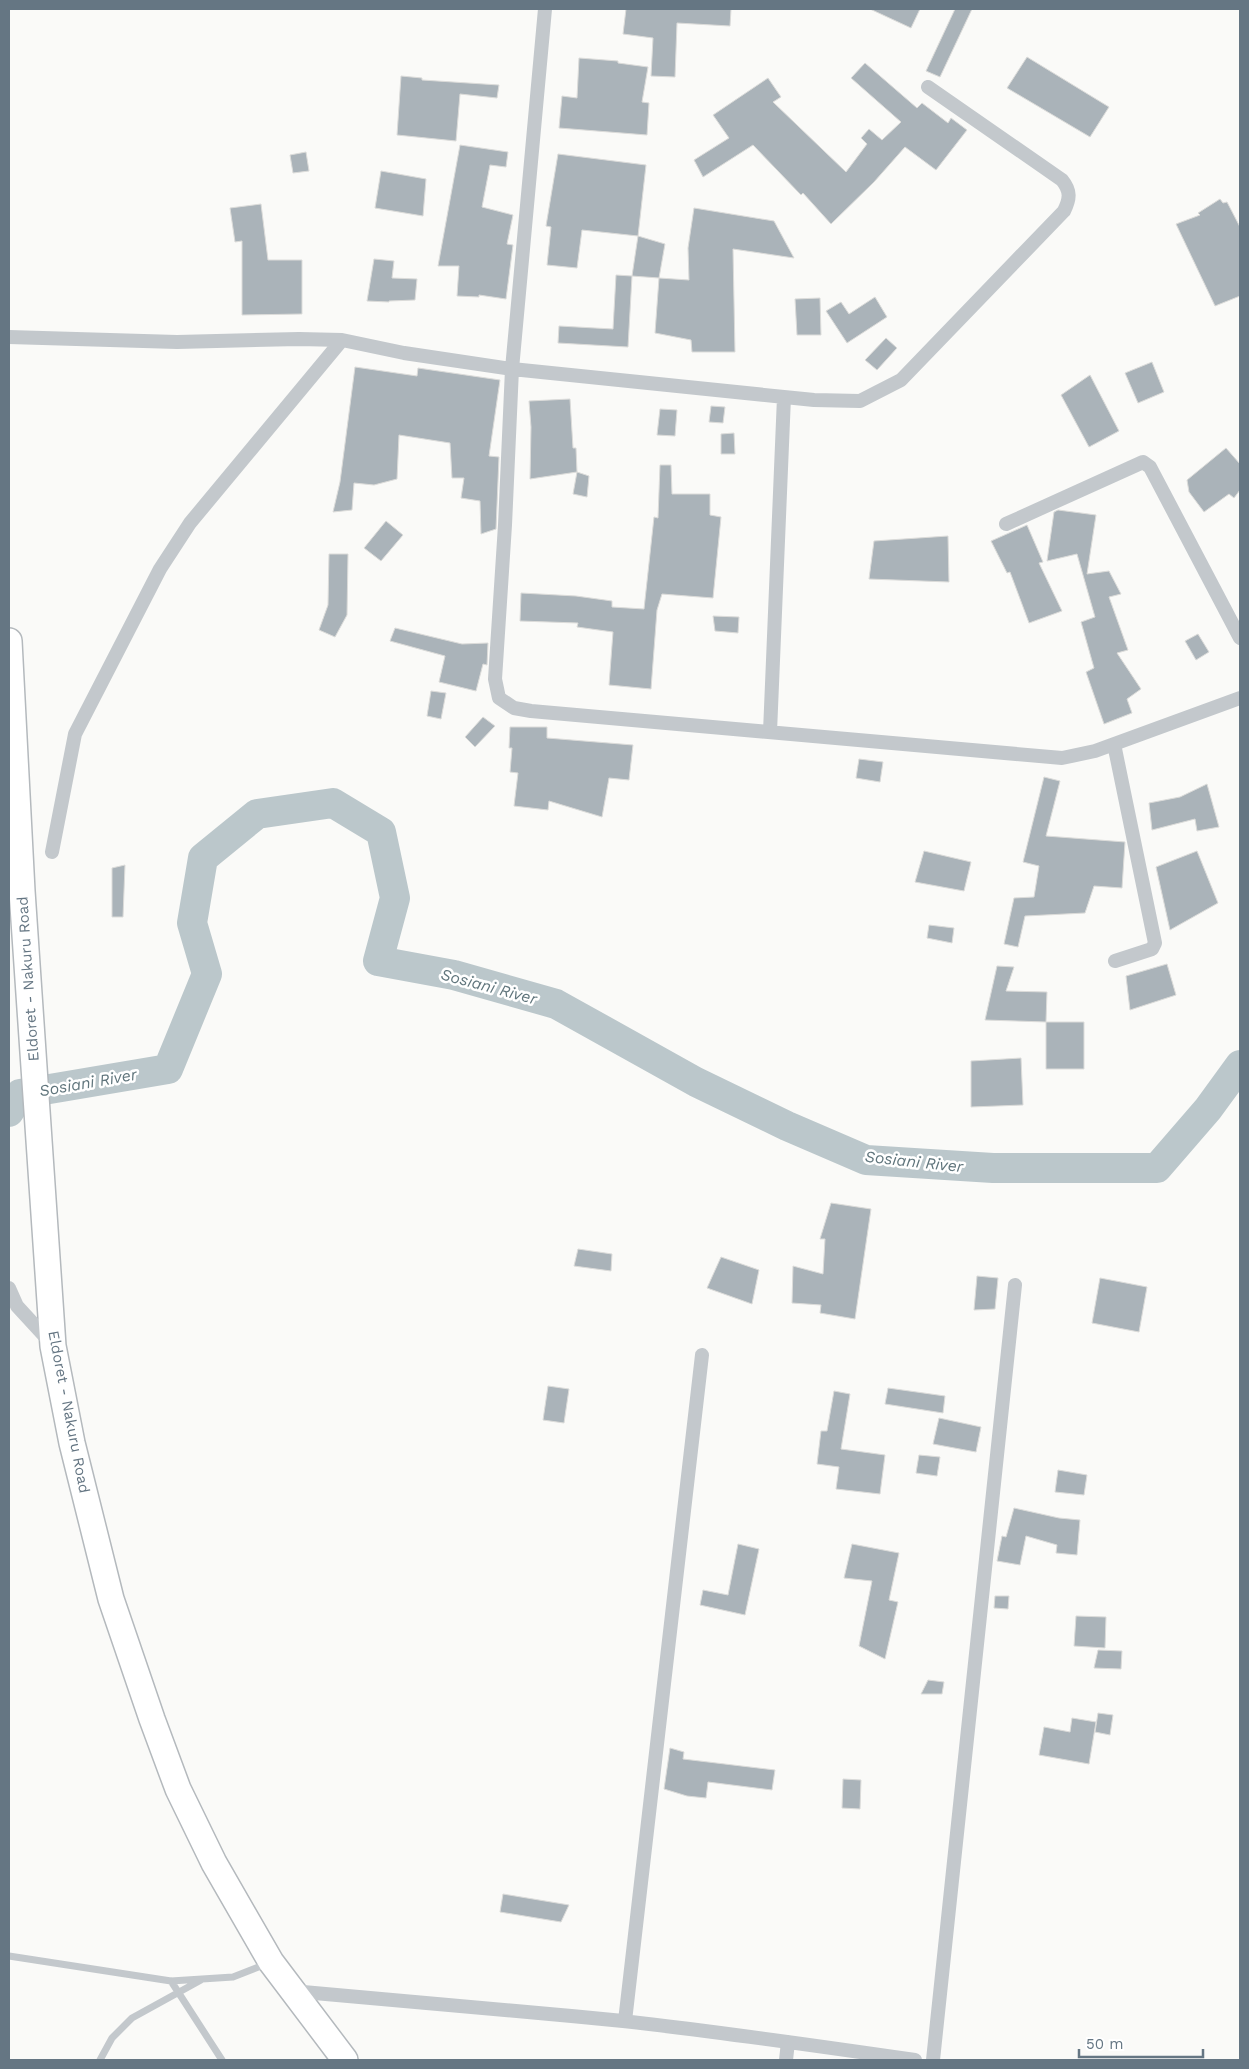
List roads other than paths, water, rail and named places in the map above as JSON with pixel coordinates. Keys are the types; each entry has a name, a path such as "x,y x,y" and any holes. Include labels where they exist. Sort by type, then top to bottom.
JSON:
{"highway":[{"name":"Eldoret - Nakuru Road","path":"9,641 34,1072 54,1346 72,1443 111,1599 148,1710 178,1789 214,1863 272,1962 345,2060"}],"street":[{"path":"545,9 512,369 496,679 499,698 514,708 522,710 1062,758 1114,744 1240,698"},
{"path":"9,337 177,342 300,339 342,340 404,353 512,369 814,400 860,400 902,380 1064,211 1070,200 1068,188 1062,180 928,87"},
{"path":"52,852 75,734 160,569 190,523 342,340"},
{"path":"770,732 784,397"},
{"path":"1006,524 1144,462 1150,467 1240,638"},
{"path":"1114,744 1155,943 1152,949 1114,961"},
{"path":"933,2060 1015,1285"},
{"path":"9,1288 17,1306 54,1346"},
{"path":"625,2021 702,1355"},
{"path":"292,1991 367,1996 625,2021 916,2060"},
{"path":"786,2060 788,2042"}],"lane":[{"path":"9,1956 171,1981 233,1977 272,1962"},
{"path":"100,2060 112,2038 132,2018 204,1979"},
{"path":"171,1981 222,2060"}],"waterway":[{"name":"Sosiani River","path":"9,1112 20,1094 168,1069 207,974 192,923 203,858 257,814 333,803 381,832 395,898 378,961 454,975 556,1004 696,1082 787,1126 866,1160 993,1168 1157,1168 1208,1109 1240,1065"}]}
